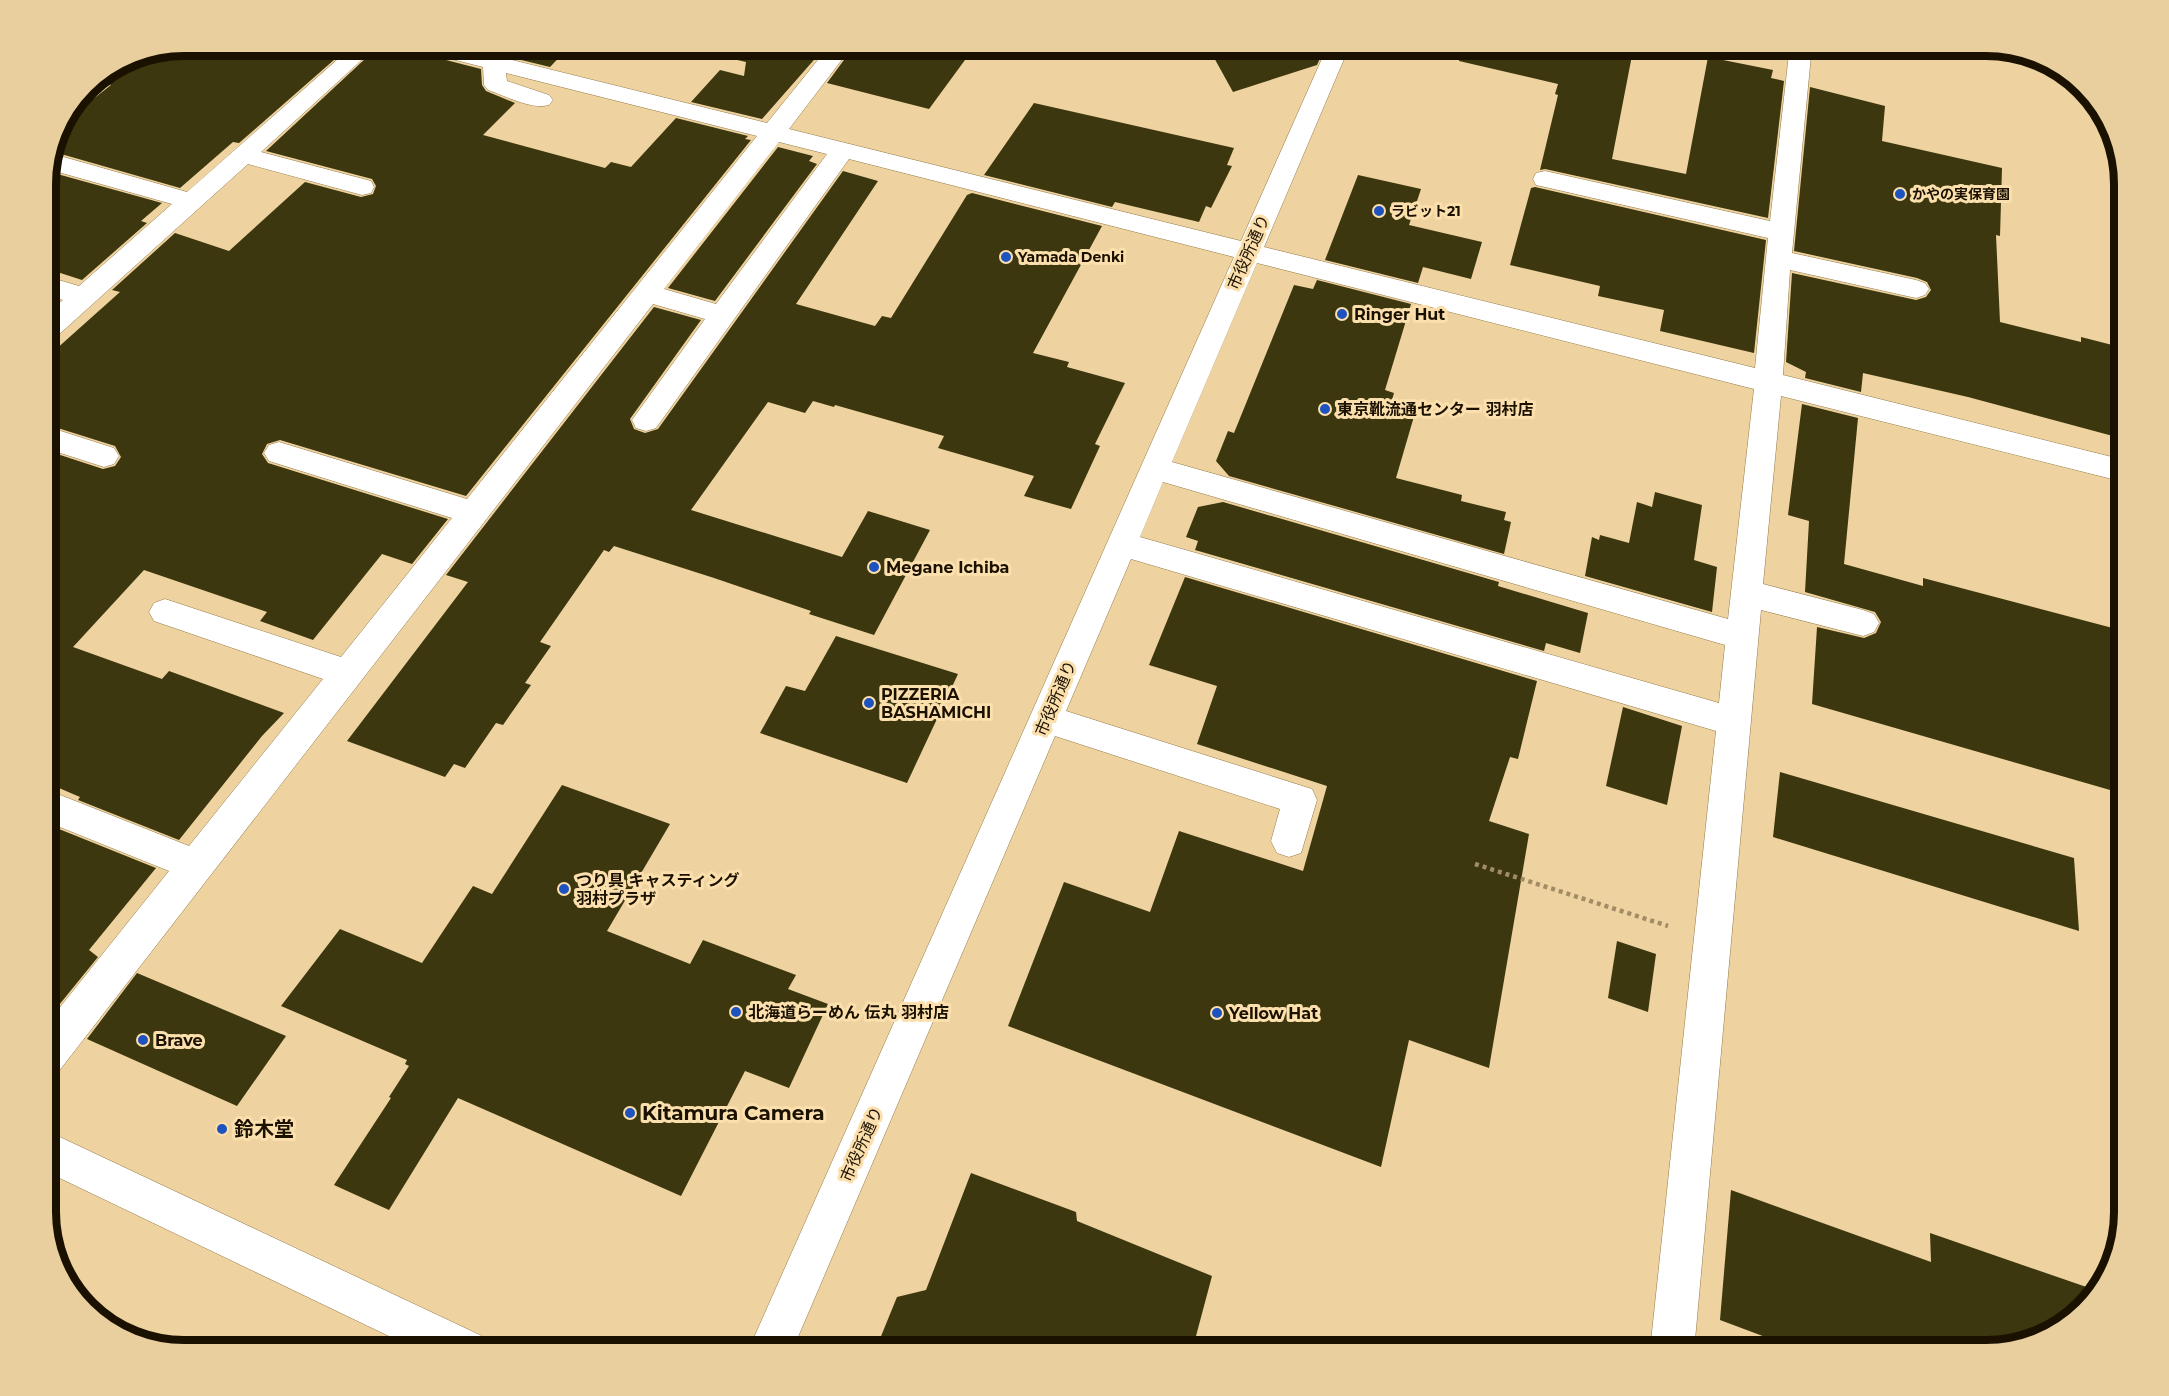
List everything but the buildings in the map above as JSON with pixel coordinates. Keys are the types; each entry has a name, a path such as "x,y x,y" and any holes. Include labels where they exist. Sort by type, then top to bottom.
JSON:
{"street":[{"path":"56,320 355,56"},
{"path":"467,56 1204,238 1248,253 1769,380 2114,468"},
{"path":"56,1043 833,56"},
{"name":"市役所通り","path":"775,1340 1334,56"},
{"path":"1673,1340 1713,940 1732,721 1769,380 1768,360 1800,56"},
{"path":"494,63 495,85 541,100"},
{"path":"646,420 843,150"},
{"path":"243,155 362,187"},
{"path":"60,165 191,201"},
{"path":"1545,179 1781,232"},
{"path":"1779,259 1916,289"},
{"path":"56,288 83,297"},
{"path":"646,293 722,315"},
{"path":"56,440 104,456"},
{"path":"279,453 473,513"},
{"path":"1154,468 1741,636"},
{"path":"1121,544 1732,721"},
{"path":"1746,593 1863,624"},
{"path":"165,612 347,674"},
{"path":"1046,718 1300,800 1289,841"},
{"path":"56,809 196,865"},
{"path":"56,1155 444,1340"}],"path":[{"path":"1475,864 1713,940"}],"place":[{"name":"かやの実保育園","path":"1900,194"},
{"name":"ラビット21","path":"1379,211"},
{"name":"Yamada Denki","path":"1006,257"},
{"name":"Ringer Hut","path":"1342,314"},
{"name":"東京靴流通センター 羽村店","path":"1325,409"},
{"name":"Megane Ichiba","path":"874,567"},
{"name":"PIZZERIA BASHAMICHI","path":"869,703"},
{"name":"つり具 キャスティング 羽村プラザ","path":"564,889"},
{"name":"北海道らーめん 伝丸 羽村店","path":"736,1012"},
{"name":"Yellow Hat","path":"1217,1013"},
{"name":"Brave","path":"143,1040"},
{"name":"Kitamura Camera","path":"630,1113"},
{"name":"鈴木堂","path":"222,1129"}]}
